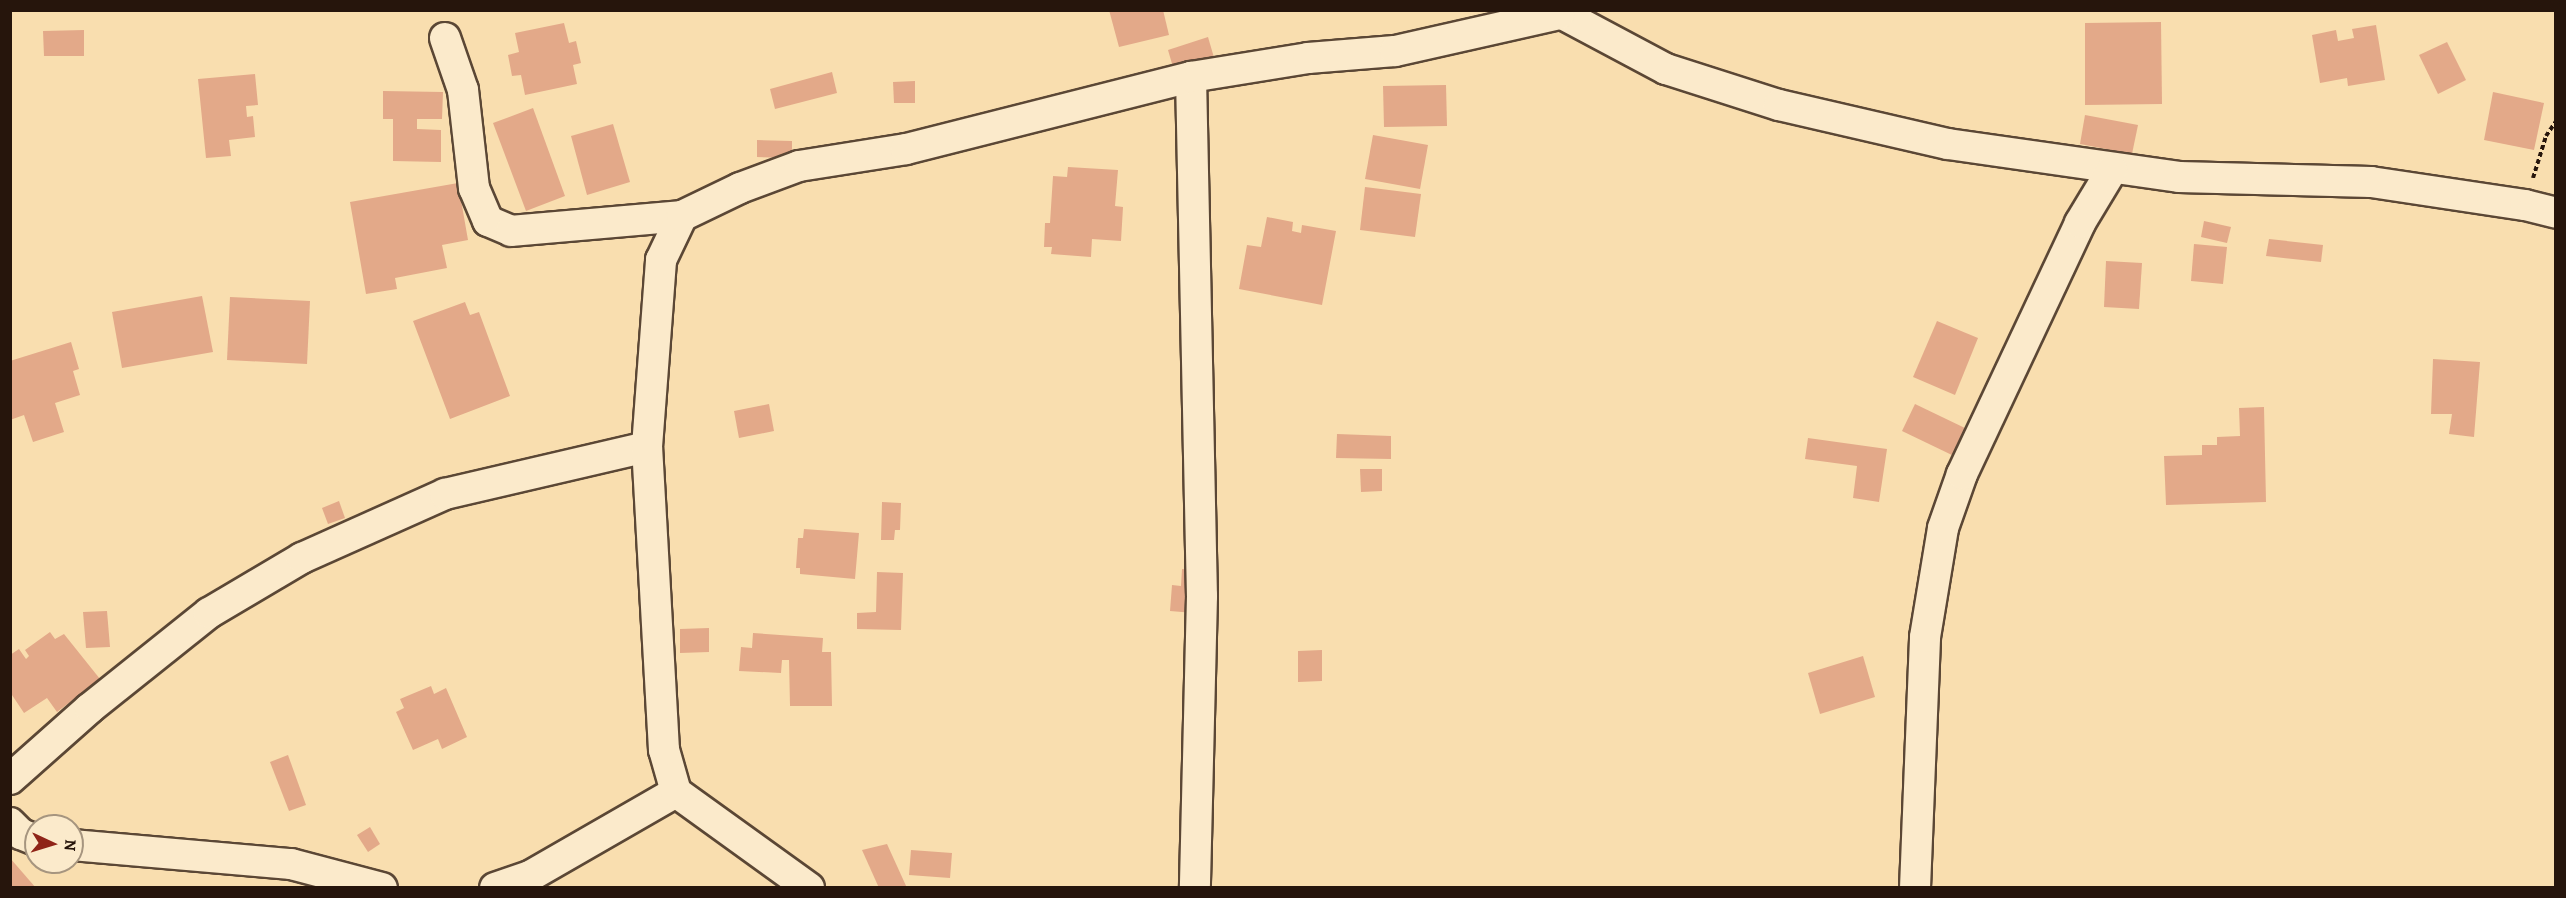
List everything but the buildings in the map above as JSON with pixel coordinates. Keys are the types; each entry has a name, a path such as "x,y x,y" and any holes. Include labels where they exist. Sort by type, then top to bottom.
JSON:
{"street":[{"path":"445,38 463,90 474,188 488,221 511,231 682,216 740,188 799,166 906,149 1191,77 1308,58 1395,51 1557,12 1666,69 1779,105 1948,144 2112,170 2179,177 2371,182 2525,205 2556,213"},
{"path":"1191,77 1202,596 1195,888"},
{"path":"1914,888 1925,637 1943,528 1962,474 2080,223 2112,170"},
{"path":"682,216 661,260 647,447 664,750 676,792 809,888"},
{"path":"10,779 90,708 209,613 302,558 445,494 647,447"},
{"path":"495,888 530,876 676,792"},
{"path":"10,823 24,835"},
{"path":"84,846 291,864 382,888"}],"path":[{"path":"2525,205 2546,136 2556,121"}]}
